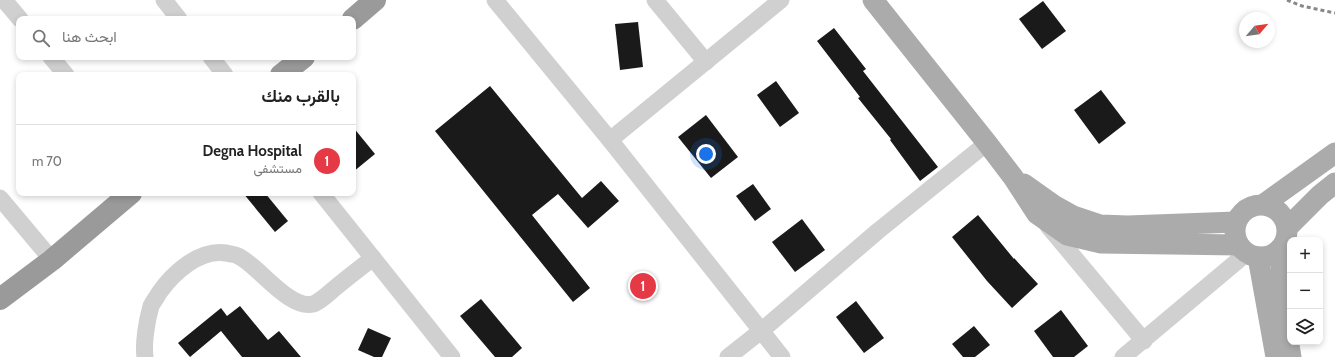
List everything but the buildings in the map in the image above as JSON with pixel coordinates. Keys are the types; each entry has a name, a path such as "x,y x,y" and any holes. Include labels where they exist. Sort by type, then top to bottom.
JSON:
{"highway":[{"path":"356,16 375,0"},
{"path":"285,72 300,60"},
{"path":"0,300 52,260 127,196"}],"main road":[{"path":"873,0 987,143 1013,177 1037,214 1067,235 1100,234 1270,256 1280,249 1286,239 1287,228 1283,216 1275,208 1264,204"},
{"path":"1276,357 1248,252 1235,234 1236,222 1242,212 1252,206 1264,204 1335,153"},
{"path":"1013,177 1055,206 1100,234 1128,226 1236,222"},
{"path":"1287,228 1320,195 1335,183"},
{"path":"1280,249 1284,315 1291,357"}],"street":[{"path":"4,0 17,16"},
{"path":"164,0 177,16"},
{"path":"495,0 610,140 782,357"},
{"path":"655,0 706,62"},
{"path":"610,140 781,0"},
{"path":"54,60 64,72"},
{"path":"212,60 222,72"},
{"path":"728,357 761,331 878,231 987,143"},
{"path":"323,196 452,357"},
{"path":"0,198 52,260"},
{"path":"1037,214 1144,341"},
{"path":"1124,357 1248,252"},
{"path":"145,357 147,325 152,305 172,277 180,269 191,262 208,255 224,253 238,255 288,296 302,304 313,304 373,258"}],"railway":[{"path":"1287,0 1302,6 1335,13"}],"place":[{"name":"Degna Hospital","path":"643,286"}]}
